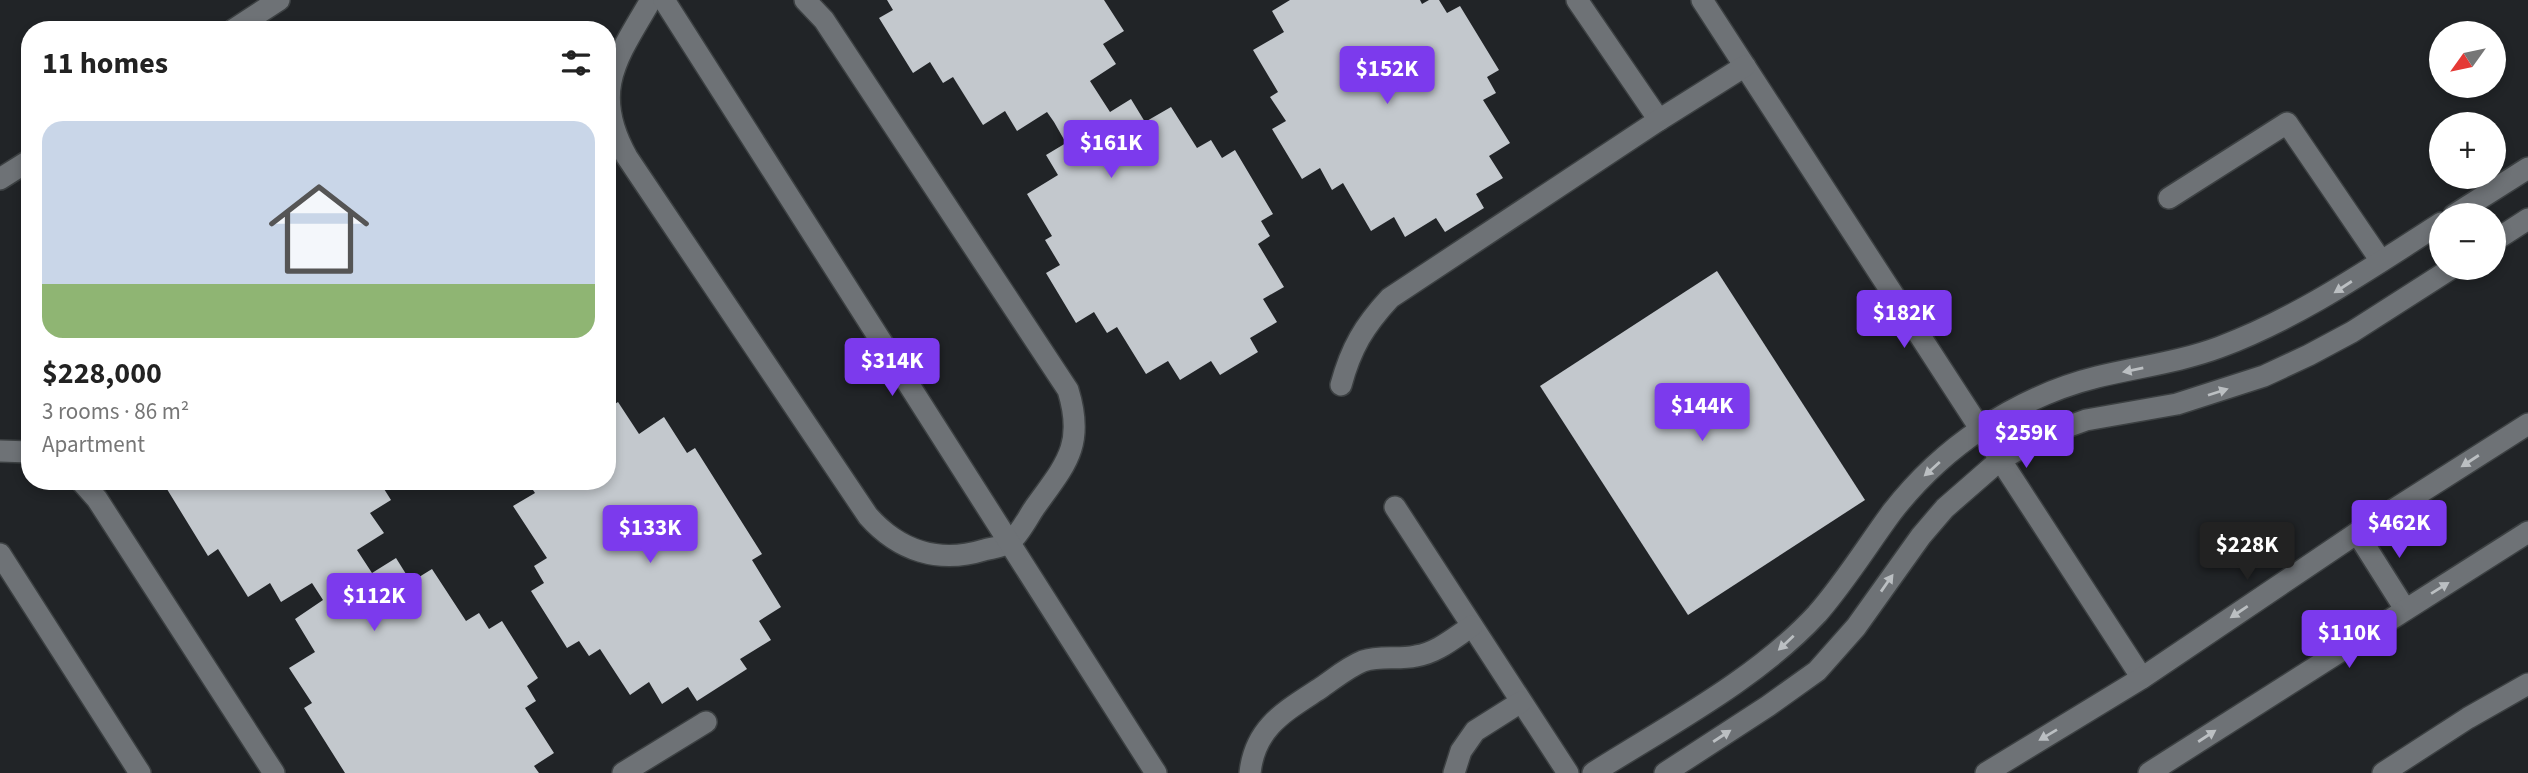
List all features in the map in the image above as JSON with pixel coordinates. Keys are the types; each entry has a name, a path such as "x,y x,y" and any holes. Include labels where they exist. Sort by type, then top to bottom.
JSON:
{"street":[{"path":"247,21 279,0"},
{"path":"616,66 622,49 651,0"},
{"path":"664,0 1156,773"},
{"path":"616,133 627,157 868,516 880,529 908,548 940,556 973,554 1009,543 1068,460 1076,425 1068,390 824,20 805,0"},
{"path":"1577,0 1658,120"},
{"path":"1702,0 2142,678"},
{"path":"1341,385 1358,338 1391,298 1658,120 1745,66"},
{"path":"2169,198 2287,123 2381,261"},
{"path":"0,178 21,165"},
{"path":"2472,203 2528,167"},
{"path":"2506,233 2528,219"},
{"path":"1593,773 1740,679 1783,646 1815,615 1844,581 1893,511 1920,480 1981,430 2018,407 2056,390 2096,377 2179,360 2274,325 2326,297 2429,231"},
{"path":"1665,773 1817,671 1856,627 1921,536 1954,499 2000,460 2042,436 2086,420 2177,404 2264,376 2352,332 2433,280"},
{"path":"1986,773 2142,678 2357,533 2528,424"},
{"path":"0,451 21,452"},
{"path":"89,490 274,773"},
{"path":"1395,507 1568,773"},
{"path":"2149,773 2528,532"},
{"path":"2357,533 2405,610"},
{"path":"0,554 141,773"},
{"path":"1250,773 1253,754 1260,737 1271,723 1329,682 1352,667 1373,658 1428,653 1472,626"},
{"path":"2383,773 2468,718 2528,684"},
{"path":"1454,773 1461,751 1475,731 1521,702"},
{"path":"623,773 706,722"}],"building":[{"path":"887,0 1104,0 1124,31 1103,44 1116,64 1090,81 1110,112 1131,99 1145,122 1171,107 1197,148 1211,140 1222,158 1235,150 1273,214 1261,221 1270,236 1258,244 1284,287 1263,299 1277,322 1250,338 1258,352 1220,375 1211,361 1180,380 1168,361 1146,374 1117,327 1107,333 1094,312 1076,323 1046,273 1060,265 1045,240 1052,236 1027,194 1058,175 1046,155 1066,143 1054,122 1047,112 1017,131 1005,111 983,125 953,77 943,83 930,62 913,73 879,18 893,10"},
{"path":"1290,0 1420,0 1422,4 1429,0 1439,0 1447,13 1460,6 1499,70 1487,77 1496,93 1483,100 1510,143 1489,156 1503,178 1476,194 1484,208 1445,232 1436,218 1405,237 1394,217 1371,231 1343,183 1332,190 1320,168 1302,179 1272,129 1286,121 1270,97 1278,92 1253,50 1284,32 1272,11"},
{"path":"1717,271 1865,500 1688,615 1540,386"},
{"path":"618,402 639,434 664,417 687,453 695,448 762,554 752,560 781,607 759,621 771,640 740,659 747,669 697,701 688,687 662,704 649,682 630,695 600,649 589,656 579,641 567,648 531,591 544,583 534,566 547,558 513,506 535,493 533,490 616,490"},
{"path":"168,490 385,490 391,500 370,513 384,533 357,550 372,573 396,558 411,582 432,569 466,621 479,613 489,629 502,621 538,678 527,686 536,701 525,708 554,753 534,766 539,773 345,773 304,708 312,703 289,668 315,652 295,619 323,600 312,583 281,602 270,583 248,597 218,549 208,556"}]}
